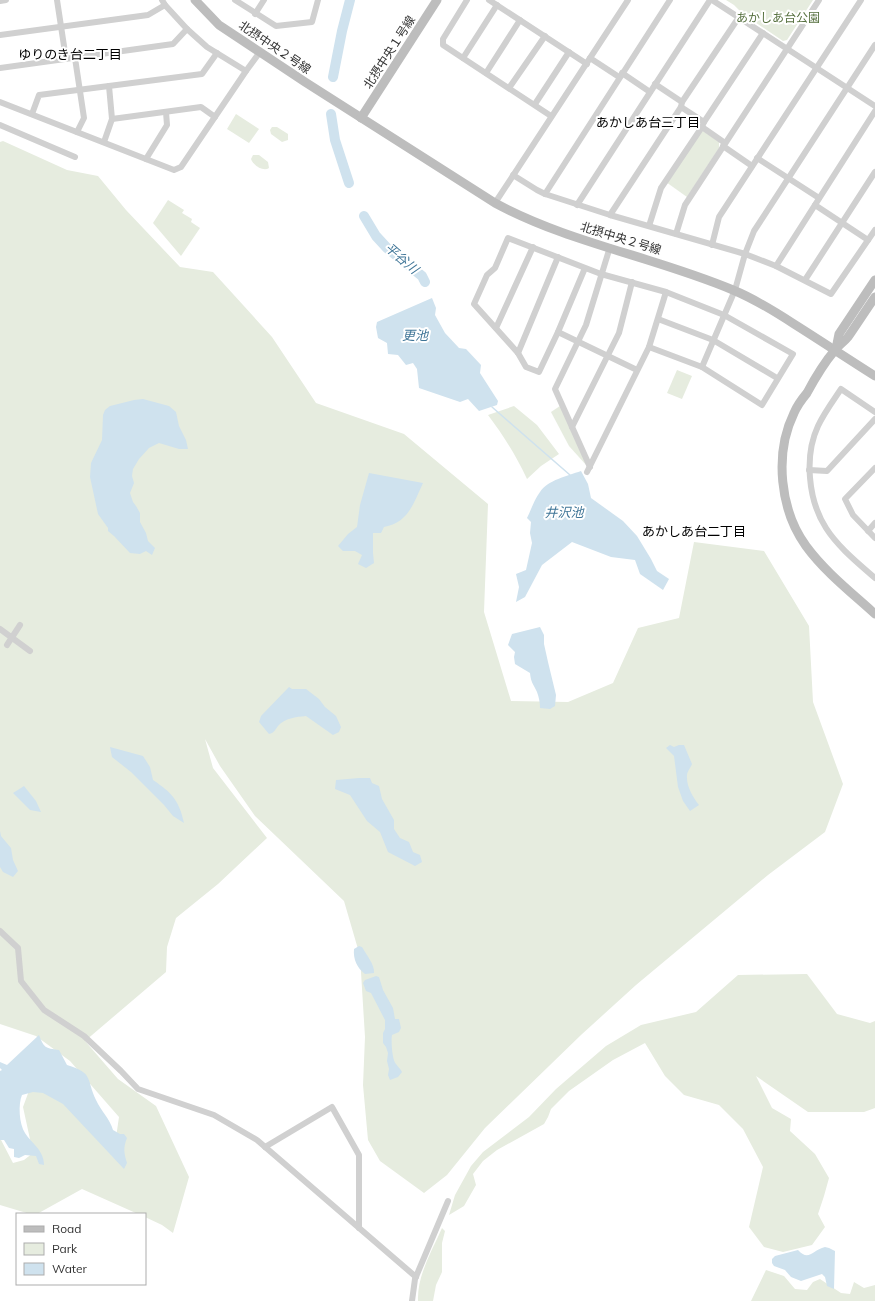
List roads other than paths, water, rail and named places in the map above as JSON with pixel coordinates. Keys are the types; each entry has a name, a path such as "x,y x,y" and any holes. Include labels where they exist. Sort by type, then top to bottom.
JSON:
{"street":[{"path":"0,1 6,0"},
{"path":"57,0 66,59"},
{"name":"北摂中央２号線","path":"195,0 219,25 361,118 518,216 548,228 675,268 735,290 759,302 875,376"},
{"path":"235,0 276,26 312,22 318,0"},
{"path":"255,14 264,0"},
{"name":"北摂中央１号線","path":"361,118 437,0"},
{"path":"467,0 443,39 444,45 551,116"},
{"path":"489,0 569,52 621,75 650,92"},
{"path":"495,203 628,0"},
{"path":"545,194 670,0"},
{"path":"577,205 711,0 875,106"},
{"path":"676,234 685,205 819,0"},
{"path":"712,245 720,217 861,0"},
{"path":"0,35 148,15 164,2 187,29 217,53 246,71"},
{"path":"463,58 497,5"},
{"path":"610,215 681,104 739,18"},
{"path":"486,73 520,20"},
{"path":"0,68 172,44 187,29"},
{"path":"649,226 661,188 763,33"},
{"path":"509,88 545,36"},
{"path":"702,367 735,290 745,254 754,231 875,45"},
{"path":"0,102 174,170 181,167 260,52"},
{"path":"534,104 569,52"},
{"path":"32,114 39,95 202,74 217,53"},
{"path":"75,58 84,118 77,132"},
{"path":"655,84 681,104 724,144 752,166"},
{"path":"104,142 112,119 109,86"},
{"path":"112,119 201,107 216,117"},
{"path":"776,266 875,110"},
{"path":"146,160 167,125 166,112"},
{"path":"0,125 75,157"},
{"path":"757,158 819,198"},
{"path":"805,280 875,172"},
{"path":"513,175 545,194 577,205 745,254 776,266 831,294 875,230"},
{"path":"815,205 868,240"},
{"path":"585,268 539,372 526,367 518,353 474,304 487,275 495,268 508,238 601,274 666,292 724,315 793,354 777,378 762,405 702,367 649,347"},
{"path":"496,328 532,247"},
{"path":"610,247 586,325 555,389 572,427 588,470 649,347 666,292"},
{"path":"518,353 558,257"},
{"path":"835,350 839,334 875,280"},
{"path":"572,427 618,333 632,282"},
{"path":"875,297 847,338 835,350 794,413 788,428 782,462 784,493 792,520 806,546 824,567 875,614"},
{"path":"658,319 713,340 777,378"},
{"path":"558,332 637,370"},
{"path":"875,412 841,389 829,406 818,427 812,448 809,470 812,496 816,510 826,529 843,548 875,578"},
{"path":"809,470 827,471 875,419"},
{"path":"875,468 846,499 853,515 875,538"},
{"path":"868,531 875,523"},
{"path":"7,645 20,625"},
{"path":"0,629 30,650"},
{"path":"0,930 18,948 21,981 44,1010 84,1036 138,1089 214,1115 257,1140 416,1277"},
{"path":"265,1147 332,1107 359,1155 359,1228"},
{"path":"412,1301 416,1277 448,1201"}],"water":[{"name":"更池","path":"432,298 436,308 435,315 445,333 459,348 466,349 481,365 480,373 498,401 497,405 479,411 468,399 460,402 419,388 417,369 413,363 406,365 398,355 388,354 387,343 378,338 376,327 377,322"},
{"path":"143,399 169,406 176,412 179,426 186,440 188,449 179,449 159,443 149,448 139,459 133,469 132,476 134,483 130,493 133,502 140,513 140,522 146,533 148,541 155,548 152,555 146,551 140,554 130,553 108,531 108,528 98,514 90,477 91,463 102,440 103,415 105,410 110,406"},
{"name":"井沢池","path":"581,471 588,484 591,498 623,521 637,536 657,571 669,579 663,590 640,574 635,560 611,557 572,542 542,565 525,597 516,602 519,587 516,574 526,570 532,543 530,533 531,522 527,518 534,502 543,488 548,484"},
{"path":"369,473 423,483 413,505 405,516 392,525 384,527 381,533 373,533 374,563 366,568 358,564 362,555 355,551 343,551 338,546 348,534 357,527 360,505"},
{"path":"540,627 544,635 544,644 556,695 555,706 550,709 540,708 540,702 530,673 515,664 515,652 508,645 512,634"},
{"path":"289,687 292,689 306,689 319,699 325,707 336,716 341,727 339,732 333,735 306,716 295,717 284,721 269,734 259,722 261,716"},
{"path":"670,745 674,747 684,745 692,764 687,774 687,779 692,795 699,805 690,811 683,801 678,787 674,756 666,748"},
{"path":"110,747 143,756 150,767 153,780 174,798 180,808 184,823 173,816 131,772 112,757"},
{"path":"370,778 372,783 379,786 382,799 394,820 394,829 400,838 409,842 413,852 420,855 422,862 415,866 388,852 380,832 367,821 350,795 335,789 336,780"},
{"path":"24,786 36,801 41,812 30,810 13,793"},
{"path":"0,831 1,836 11,848 13,860 18,871 13,877 3,872 0,867"},
{"path":"359,946 362,947 370,960 374,973 365,974 358,966 354,956 354,949"},
{"path":"376,976 379,977 383,990 393,1008 395,1019 399,1019 401,1028 399,1032 392,1035 392,1042 395,1062 402,1072 398,1077 390,1080 388,1075 388,1053 383,1043 385,1020 371,993 366,991 363,983 365,980"},
{"path":"39,1035 42,1043 46,1047 59,1050 67,1065 82,1071 85,1074 100,1108 110,1122 113,1130 120,1134 124,1134 127,1138 124,1150 127,1163 124,1169 63,1104 43,1093 33,1092 22,1095 20,1119 25,1133 40,1151 44,1165 39,1164 36,1156 25,1155 19,1158 14,1157 14,1149 9,1148 4,1140 0,1140 0,1071 2,1070 0,1068 0,1062 7,1065"},
{"path":"825,1247 835,1251 834,1289 827,1286 825,1277 822,1274 801,1281 791,1277 785,1270 774,1266 772,1263 772,1259 775,1256 798,1250 805,1255 808,1255"}],"waterway":[{"name":"平谷川","path":"333,77 350,0"},
{"name":"平谷川","path":"331,114 335,140 349,183"},
{"name":"平谷川","path":"364,216 376,236 387,248 422,276 425,282"},
{"path":"492,407 570,475"}],"district":[{"name":"ゆりのき台二丁目","path":"70,54"},
{"name":"あかしあ台三丁目","path":"648,122"},
{"name":"あかしあ台二丁目","path":"694,531"}],"park label":[{"name":"あかしあ台公園","path":"778,17"}]}
